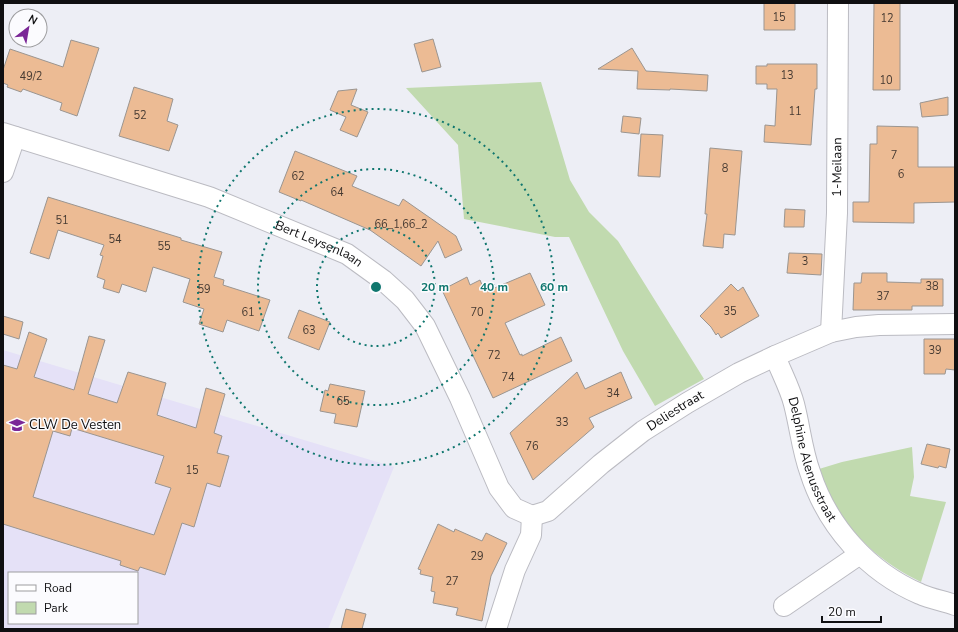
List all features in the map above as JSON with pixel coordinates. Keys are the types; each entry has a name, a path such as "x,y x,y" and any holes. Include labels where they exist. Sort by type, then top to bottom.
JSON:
{"street":[{"name":"1-Meilaan","path":"831,332 837,213 838,3"},
{"path":"3,172 9,135"},
{"name":"Bert Leysenlaan","path":"9,135 209,197 347,254 383,280 405,300 425,326 460,398 500,488 514,508 532,516"},
{"name":"Deliestraat","path":"532,516 548,511 601,464 650,427 687,402 739,373 775,356 831,332 880,324 955,324"},
{"name":"Delphine Alenusstraat","path":"775,356 794,403 809,471 828,516 843,536 860,554 888,577 920,594 955,605"},
{"path":"496,629 515,570 531,535 532,516"},
{"path":"784,606 860,554"}],"shaded area":[{"path":"3,350 394,467 328,629 3,629"}],"green space":[{"path":"541,82 570,180 589,212 618,241 704,379 655,406 623,351 569,237 555,237 464,219 458,145 406,88"},
{"path":"912,447 914,477 910,496 946,502 921,582 886,561 858,536 836,506 819,469 842,462"}],"building":[{"path":"764,3 795,3 795,30 764,30"},
{"path":"874,3 900,3 900,90 873,90"},
{"path":"433,39 441,67 422,72 414,44"},
{"path":"71,40 99,48 77,116 60,110 62,103 23,89 21,92 7,87 8,85 3,83 3,70 10,49 63,67"},
{"path":"632,48 646,71 708,75 707,91 637,89 638,71 598,69"},
{"path":"767,64 817,64 817,89 815,89 811,145 764,142 765,125 775,126 777,89 767,89 767,84 756,84 756,66 767,66"},
{"path":"134,87 173,99 167,121 178,125 169,151 119,136"},
{"path":"357,89 351,105 368,112 357,137 340,130 346,117 330,110 338,91"},
{"path":"948,97 948,115 922,117 920,103"},
{"path":"623,116 641,118 639,134 621,132"},
{"path":"877,126 918,127 918,167 955,167 955,202 914,203 914,223 853,222 853,202 869,202 870,144 877,144"},
{"path":"641,134 663,135 660,177 638,176"},
{"path":"710,148 742,151 735,235 724,234 723,248 703,246 707,214 705,214"},
{"path":"295,151 357,176 352,186 399,206 403,199 456,236 462,250 445,258 438,241 421,266 370,230 279,192"},
{"path":"48,197 222,252 214,277 224,280 223,285 270,300 259,331 227,320 223,332 199,324 204,309 183,302 190,279 153,267 146,292 122,284 119,293 103,288 105,280 97,277 103,256 100,255 104,245 58,230 49,259 30,253"},
{"path":"785,209 805,210 804,227 784,227"},
{"path":"789,253 822,254 821,275 787,273"},
{"path":"530,273 545,305 505,323 520,355 522,354 522,356 561,337 572,361 493,398 442,290 467,277 470,285 480,280 485,292"},
{"path":"862,273 887,273 887,282 921,283 921,279 943,279 943,306 912,306 912,310 853,310 854,283 861,283"},
{"path":"731,284 738,291 743,287 759,316 721,338 718,333 716,335 711,327 700,316"},
{"path":"299,310 330,322 319,350 288,338"},
{"path":"3,316 23,322 19,339 3,334"},
{"path":"29,332 47,339 34,377 74,390 89,336 105,340 88,394 117,403 128,372 166,383 157,415 196,428 206,388 225,394 214,433 222,436 217,453 229,456 220,487 207,483 194,527 182,523 165,575 140,567 138,571 120,565 121,561 3,524 3,365 17,369","holes":["72,428 164,456 155,483 171,488 154,535 33,497 53,431 70,436"]},
{"path":"924,339 955,339 955,370 946,369 945,374 924,374"},
{"path":"577,372 585,389 621,372 632,398 589,418 594,427 533,480 510,433"},
{"path":"330,384 365,391 357,427 334,423 336,414 320,411 325,390 328,391"},
{"path":"927,444 950,449 946,468 939,466 938,468 921,464"},
{"path":"438,524 454,532 455,529 482,541 486,533 507,543 491,576 482,621 456,615 458,608 433,603 435,592 431,591 433,577 420,574 421,570 418,569"},
{"path":"346,609 366,614 362,629 341,629"}],"place":[{"name":"CLW De Vesten","path":"17,425"}]}
